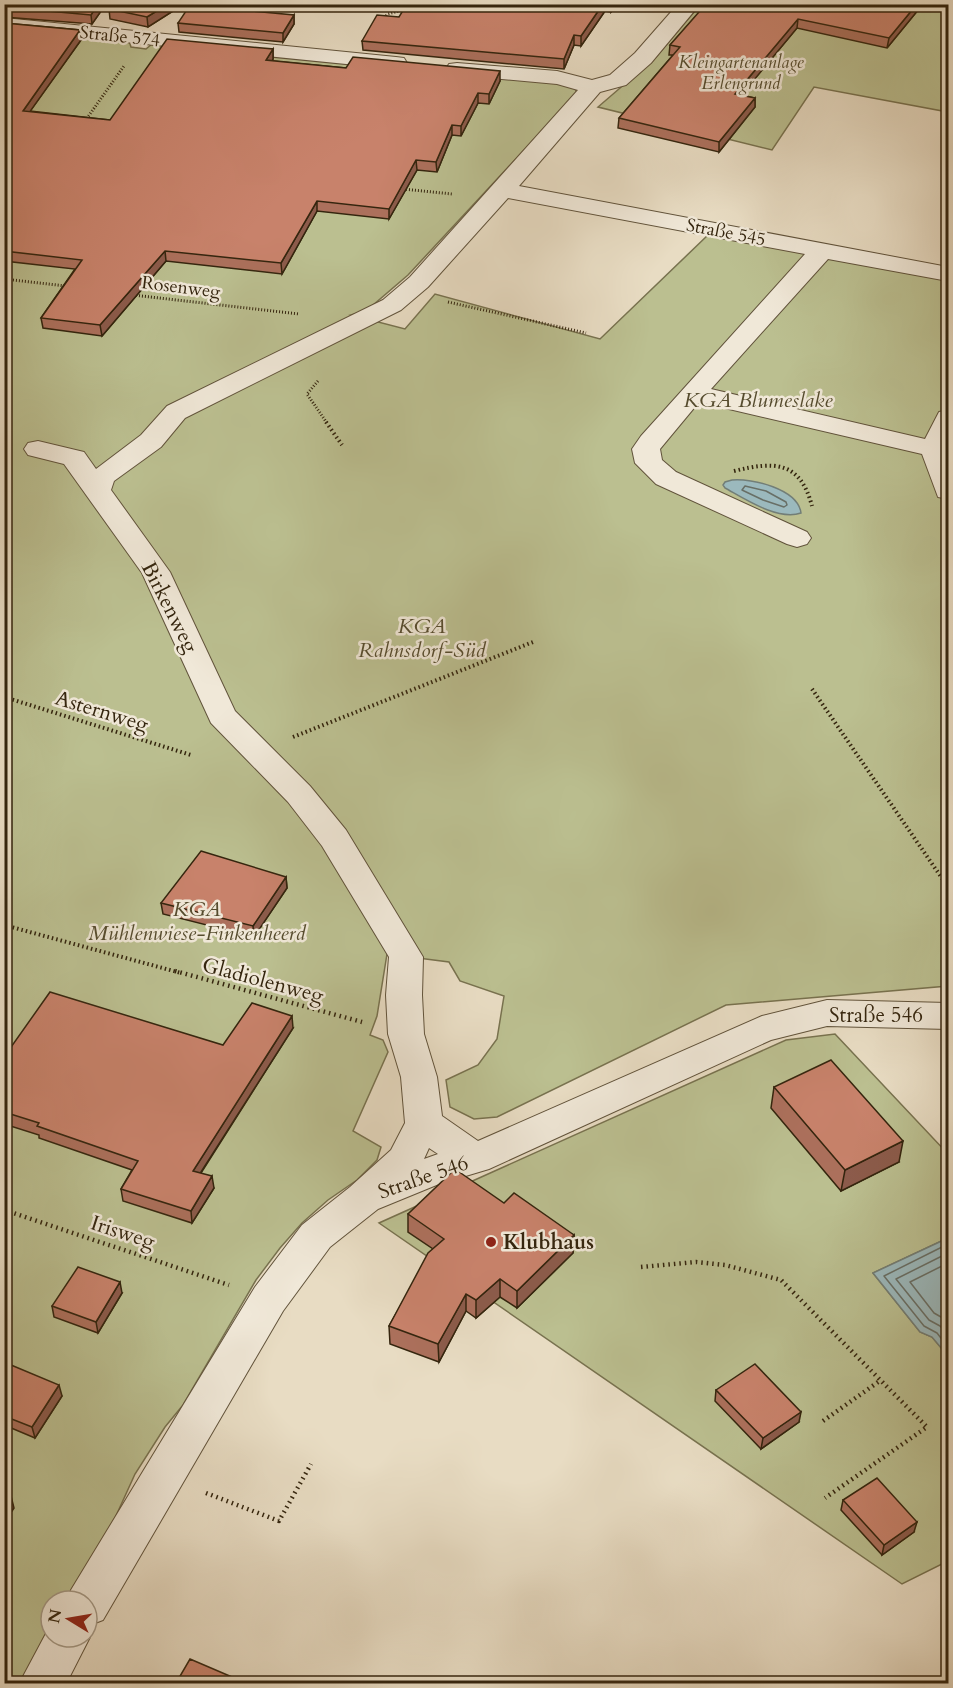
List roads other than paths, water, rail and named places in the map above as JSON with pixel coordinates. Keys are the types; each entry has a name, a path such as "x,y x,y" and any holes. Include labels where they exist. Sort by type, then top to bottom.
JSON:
{"street":[{"path":"436,67 557,78 592,87 618,80 643,58 690,4"},
{"name":"Straße 574","path":"4,24 413,65"},
{"path":"96,490 102,477 151,441 177,412 287,355 392,305 419,282 592,87"},
{"name":"Straße 545","path":"503,190 948,274"},
{"path":"797,538 666,478 649,463 646,449 654,436 818,255 820,250"},
{"path":"694,393 941,449"},
{"path":"948,418 941,449 948,491"},
{"name":"Birkenweg","path":"38,449 74,458 156,572 222,717 299,794 334,837 406,957 404,994 406,1034 419,1077 424,1123"},
{"name":"Straße 546","path":"97,1589 269,1299 316,1236 364,1198 429,1172 476,1158 762,1029 827,1013 948,1016"},
{"path":"364,1198 404,1161 424,1123 448,1142 476,1158"},
{"path":"41,1683 61,1649"}],"water":[{"path":"732,480 762,483 783,491 792,497 801,513 792,515 772,512 752,503 725,488 723,485 725,482"},
{"path":"948,1238 948,1356 932,1337 920,1332 873,1273"}],"place":[{"name":"Klubhaus","path":"491,1242"}],"park label":[{"name":"Kleingartenanlage Erlengrund","path":"741,72"},
{"name":"KGA Blumeslake","path":"758,400"},
{"name":"KGA Rahnsdorf-Süd","path":"422,638"},
{"name":"KGA Mühlenwiese-Finkenheerd","path":"197,921"}]}
